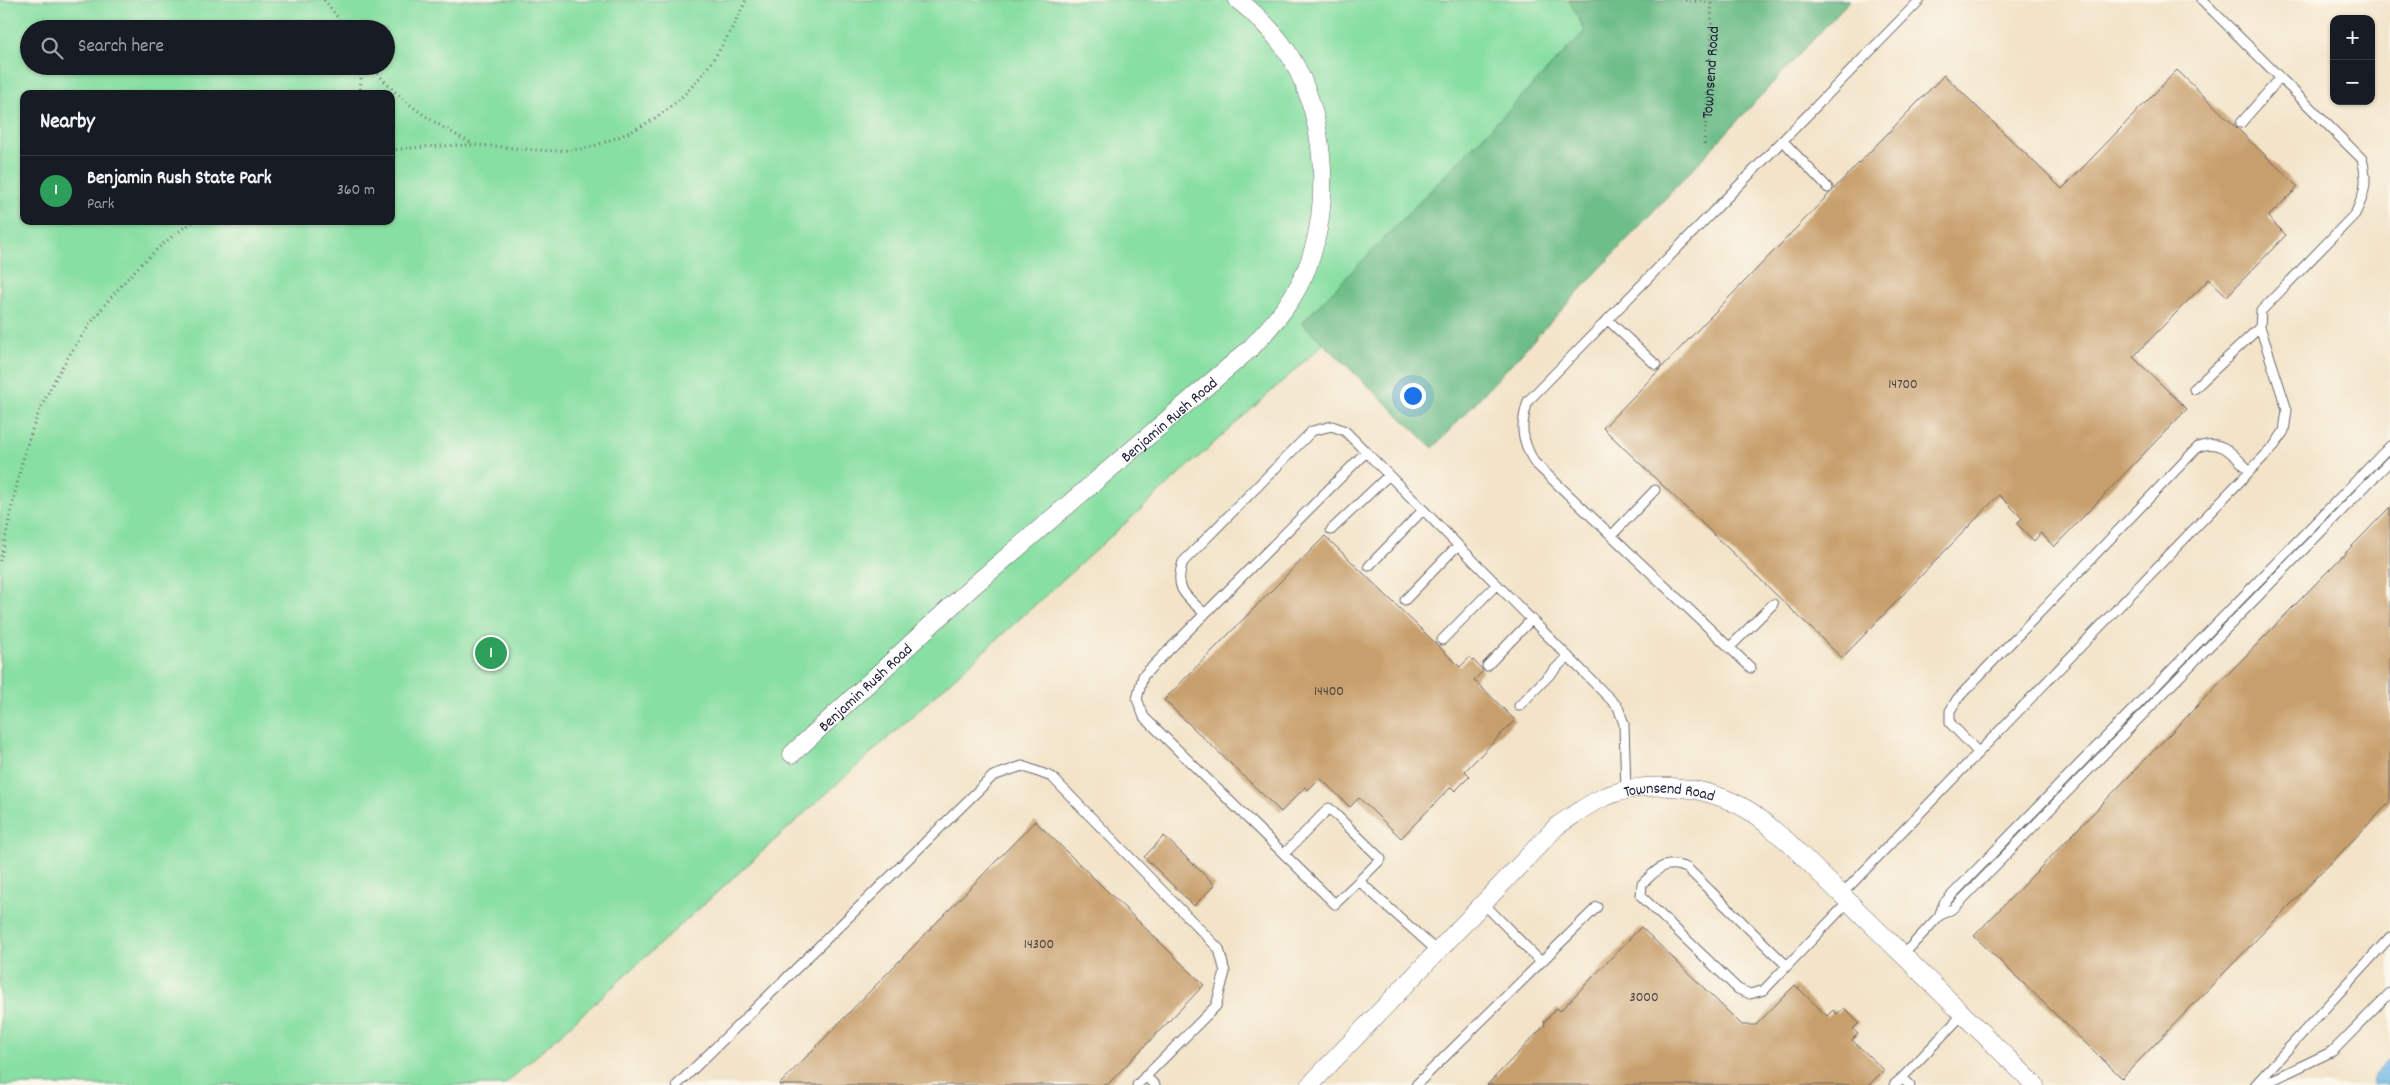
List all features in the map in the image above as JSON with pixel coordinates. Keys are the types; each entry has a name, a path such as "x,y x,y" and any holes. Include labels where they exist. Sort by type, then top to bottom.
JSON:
{"street":[{"name":"Benjamin Rush Road","path":"792,754 972,587 1251,348 1280,316 1300,284 1315,245 1322,212 1323,163 1313,115 1300,78 1282,43 1251,10 1238,0"},
{"name":"Townsend Road","path":"1310,1085 1557,826 1600,799 1637,788 1666,786 1710,794 1748,810 1786,841 1846,897 2035,1085"}],"lane":[{"path":"1751,668 1534,462 1524,442 1522,421 1528,401 1920,0"},
{"path":"1788,966 1687,868 1675,863 1662,866 1642,884 1641,896 1738,989 1750,994 1764,990 1788,966 1846,897 1978,752 2274,446 2284,431 2287,410 2260,327 2261,311 2355,214 2364,196 2367,178 2362,159 2202,0"},
{"path":"2241,123 2280,78"},
{"path":"1783,141 1828,188"},
{"path":"1608,320 1656,365"},
{"path":"2194,389 2260,327"},
{"path":"1205,614 1181,590 1178,576 1183,562 1312,431 1332,426 1345,431 1618,706 1624,724 1626,791"},
{"path":"1978,752 1950,723 1950,711 1957,699 2198,447 2210,443 2224,446 2250,471"},
{"path":"1939,916 1944,903 2390,446"},
{"path":"1284,854 1328,808 1381,859 1335,904 1144,717 1137,699 1143,676 1366,452"},
{"path":"1904,955 1939,916 1954,908 2390,461"},
{"path":"2370,467 2377,474"},
{"path":"1331,530 1389,474"},
{"path":"1612,535 1655,490"},
{"path":"1369,566 1423,510"},
{"path":"1404,600 1458,545"},
{"path":"2293,545 2301,553"},
{"path":"1442,640 1497,584"},
{"path":"1730,647 1773,604"},
{"path":"1487,666 1532,619"},
{"path":"1519,706 1568,656"},
{"path":"2169,673 2177,679"},
{"path":"2080,764 2087,772"},
{"path":"677,1085 993,776 1022,766 1052,777 1219,949 1225,972 1216,1006 1136,1085"},
{"path":"1998,848 2005,855"},
{"path":"1359,881 1438,951"},
{"path":"1483,903 1541,962"},
{"path":"1416,1085 1597,907"},
{"path":"2254,1085 2390,937"},
{"path":"2262,1085 2333,1052 2390,993"},
{"path":"1894,1085 1963,1014"},
{"path":"1145,1076 1155,1085"},
{"path":"1902,1078 1910,1085"}],"path":[{"path":"324,0 340,20"},
{"path":"395,150 475,145 540,150 585,148 626,134 667,112 699,80 729,36 746,0"},
{"path":"1680,0 1710,1"},
{"name":"Townsend Road","path":"1704,144 1712,32 1710,1"},
{"path":"360,90 361,75"},
{"path":"379,75 394,90"},
{"path":"395,92 431,122 475,145"},
{"path":"0,561 29,439 55,380 86,328 134,271 189,225"}],"green space":[{"path":"0,0 1704,0 504,1085 0,1085"},
{"path":"1569,0 1850,0 1433,448 1302,323 1585,31"}],"water":[{"path":"2390,1058 2390,1085 2373,1085 2374,1074"}],"building":[{"path":"2177,70 2298,187 2268,217 2286,235 2227,296 2209,279 2133,357 2187,409 2054,547 2041,533 2034,541 2017,524 2022,518 1999,495 1842,658 1603,428 1944,75 2062,189"},
{"path":"2390,507 2390,802 2122,1078 1974,936"},
{"path":"1325,536 1460,667 1470,657 1483,671 1474,680 1515,720 1465,771 1470,776 1455,791 1451,787 1401,838 1359,798 1350,807 1320,778 1308,790 1305,787 1281,812 1164,700"},
{"path":"1035,821 1204,985 1107,1085 779,1085"},
{"path":"1164,836 1215,885 1194,906 1144,857"},
{"path":"1641,927 1742,1025 1756,1025 1795,985 1827,1016 1833,1010 1837,1014 1844,1008 1859,1023 1853,1029 1858,1034 1852,1040 1884,1070 1869,1085 1487,1085 1545,1025 1544,1022 1557,1008 1560,1011"}],"place":[{"name":"Benjamin Rush State Park","path":"491,653"}]}
